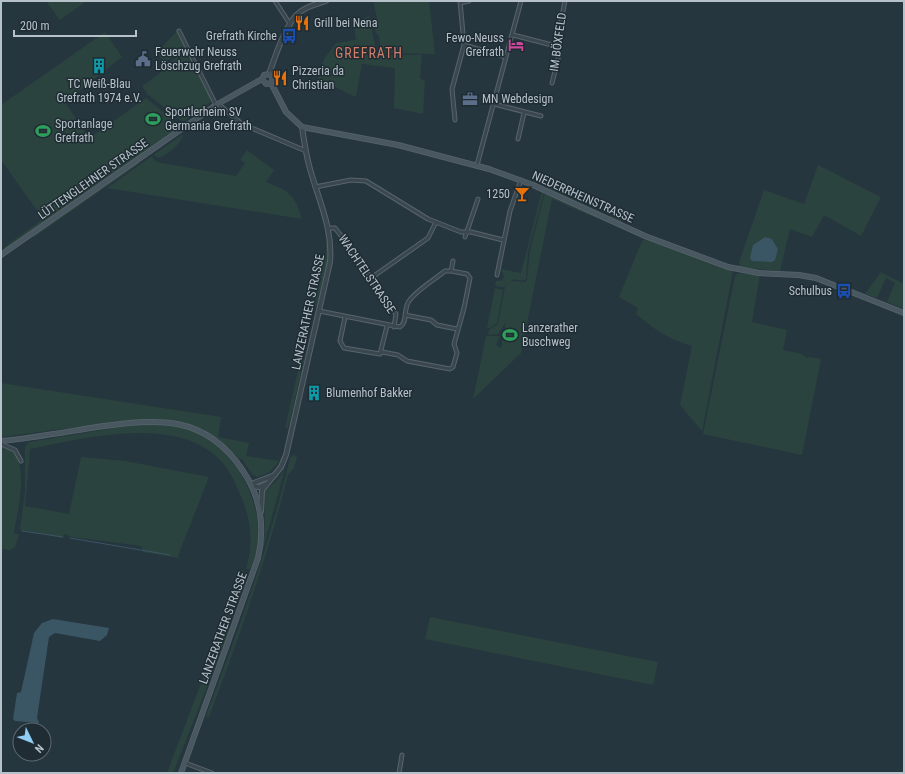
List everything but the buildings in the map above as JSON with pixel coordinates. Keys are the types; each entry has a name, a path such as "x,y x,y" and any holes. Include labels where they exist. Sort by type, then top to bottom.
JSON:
{"main road":[{"path":"271,83 266,84 262,79 264,75 269,74 273,78 271,83 286,112 302,127"},
{"name":"LÜTTENGLEHNER STRASSE","path":"1,255 217,104 262,79"},
{"name":"NIEDERRHEINSTRASSE","path":"302,127 398,145 477,165 521,180 645,236 728,267 759,273 799,275 816,278 904,313"},
{"name":"LANZERATHER STRASSE","path":"1,441 138,422 174,423 197,430 219,444 237,462 252,486 261,517 260,549 254,571 181,773"}],"street":[{"path":"275,1 290,24"},
{"path":"269,74 290,24 302,10 326,1"},
{"path":"455,120 452,89 464,45 460,2 468,1"},
{"path":"477,165 521,1"},
{"name":"IM BÖXFELD","path":"552,83 559,55 556,46 565,1"},
{"path":"180,31 198,72 217,104 242,124 306,151"},
{"path":"513,35 556,46"},
{"path":"464,45 506,57"},
{"path":"494,104 524,113 526,112 541,116"},
{"path":"518,139 524,113"},
{"name":"LANZERATHER STRASSE","path":"261,517 261,494 281,467 286,455 330,262 331,244 329,228 315,187 302,127"},
{"path":"315,187 351,180 366,181 423,216 436,222 461,232 467,231 503,240"},
{"path":"497,275 510,211 521,180"},
{"path":"465,237 478,199"},
{"path":"371,278 428,238 436,222"},
{"name":"WACHTELSTRASSE","path":"329,228 333,227 336,229 396,314 394,327"},
{"path":"345,317 340,341 342,346 378,354 382,352 398,355 407,361 452,369 457,353 454,345 457,329 464,308 470,278 467,274 452,271 453,261"},
{"name":"WACHTELSTRASSE","path":"319,311 387,326 401,327 408,303 413,297 445,271 452,271"},
{"path":"405,315 432,320 437,325 457,329"},
{"path":"382,352 387,326"},
{"path":"1,444 15,450 22,461"},
{"path":"252,486 254,483 275,475"},
{"path":"252,486 259,487 268,484"},
{"path":"399,773 402,755"},
{"path":"185,763 212,773"}],"green space":[{"path":"46,1 87,1 60,20"},
{"path":"373,1 429,1 435,54 381,53 379,36 376,33 372,20 377,18"},
{"path":"369,16 377,55 422,55 420,78 425,81 423,114 394,108 395,68 362,64 356,97 318,79 324,59 336,43 356,40 355,24"},
{"path":"178,30 186,48 164,63 157,52"},
{"name":"Sportanlage Grefrath","path":"105,32 122,57 65,102 89,138 145,99 145,97 179,125 178,128 6,249 3,248 43,219 1,160 1,105"},
{"path":"187,51 212,101 183,122 147,94 142,86 167,68 166,65"},
{"path":"183,134 177,145 170,151 158,158 154,155 152,156"},
{"path":"247,150 274,170 266,182 281,188 294,199 302,219 107,188 152,156 156,162 236,176 245,163 240,160"},
{"path":"138,162 140,163 33,238 34,235"},
{"path":"818,165 881,197 861,236 824,215 812,237 790,229 780,271 740,267 739,262 764,190 804,204","holes":["772,239 778,249 774,261 751,260"]},
{"path":"548,187 609,216 620,217 622,224 547,189"},
{"path":"542,191 544,192 528,252 526,279 523,281 514,279 504,287 495,286 496,281 501,281 504,277 501,269 521,273"},
{"path":"545,193 641,237 552,199 521,353 473,399 486,336 500,336 496,345 501,348 506,322 498,334 488,335 489,330 498,324 505,287 511,281 525,282 527,280 530,250"},
{"path":"327,228 328,261 316,307 314,306 326,252"},
{"path":"647,238 733,271 702,431 680,405 692,346 676,341 656,329 636,314 638,308 619,297 642,241"},
{"path":"881,272 904,284 904,309 887,302 895,283 886,278 877,298 865,294"},
{"path":"739,273 760,275 752,322 787,330 783,350 802,354 807,358 810,357 821,359 802,455 703,434 735,276"},
{"path":"495,288 503,290 497,323 490,328 487,328"},
{"path":"310,310 312,312 305,343 304,361 288,428 285,428 311,313"},
{"path":"1,383 221,417 218,437 249,443 246,456 279,461 270,472 257,477 252,474 242,459 239,459 221,442 204,431 186,424 168,420 129,420 1,437"},
{"path":"159,423 193,431 211,441 233,462 242,475 249,489 257,519 258,534 256,552 250,569 246,569 250,549 249,520 235,483 225,465 218,458 199,445 178,437 153,433 127,433 76,440 30,449 25,506 69,514 81,457 125,461 209,477 178,556 179,558 143,552 141,546 72,537 65,534 62,538 20,530 25,491 25,447 29,442 133,425"},
{"path":"1,446 11,450 17,459 20,470 20,497 14,533 19,534 15,547 10,550 1,549"},
{"path":"293,455 297,456 294,468 288,475 252,598 209,717 206,716 263,556 290,458"},
{"path":"285,468 262,553 265,532 264,492 279,478"},
{"path":"239,570 246,572 227,627 230,629 173,773 167,773 218,638"},
{"path":"430,617 658,662 653,685 425,639"}],"water":[{"path":"765,237 772,239 778,249 775,260 772,262 752,261 750,258 753,245"},
{"path":"53,619 109,628 107,635 100,641 55,633 49,637 37,718 39,722 15,721 13,719 17,693 21,692 34,633 42,623"}],"waterway":[{"path":"22,531 63,537"},
{"path":"70,538 170,555"}],"place":[{"name":"Grill bei Nena","path":"302,23"},
{"name":"Grefrath Kirche","path":"289,36"},
{"name":"Fewo-Neuss Grefrath","path":"516,45"},
{"name":"Feuerwehr Neuss Löschzug Grefrath","path":"143,59"},
{"name":"TC Weiß-Blau Grefrath 1974 e.V.","path":"99,66"},
{"name":"Pizzeria da Christian","path":"280,78"},
{"name":"MN Webdesign","path":"470,99"},
{"name":"Sportlerheim SV Germania Grefrath","path":"153,119"},
{"name":"Sportanlage Grefrath","path":"43,131"},
{"name":"1250","path":"522,194"},
{"name":"Schulbus","path":"844,291"},
{"name":"Lanzerather Buschweg","path":"510,335"},
{"name":"Blumenhof Bakker","path":"314,393"}],"district":[{"name":"GREFRATH","path":"369,53"}]}
